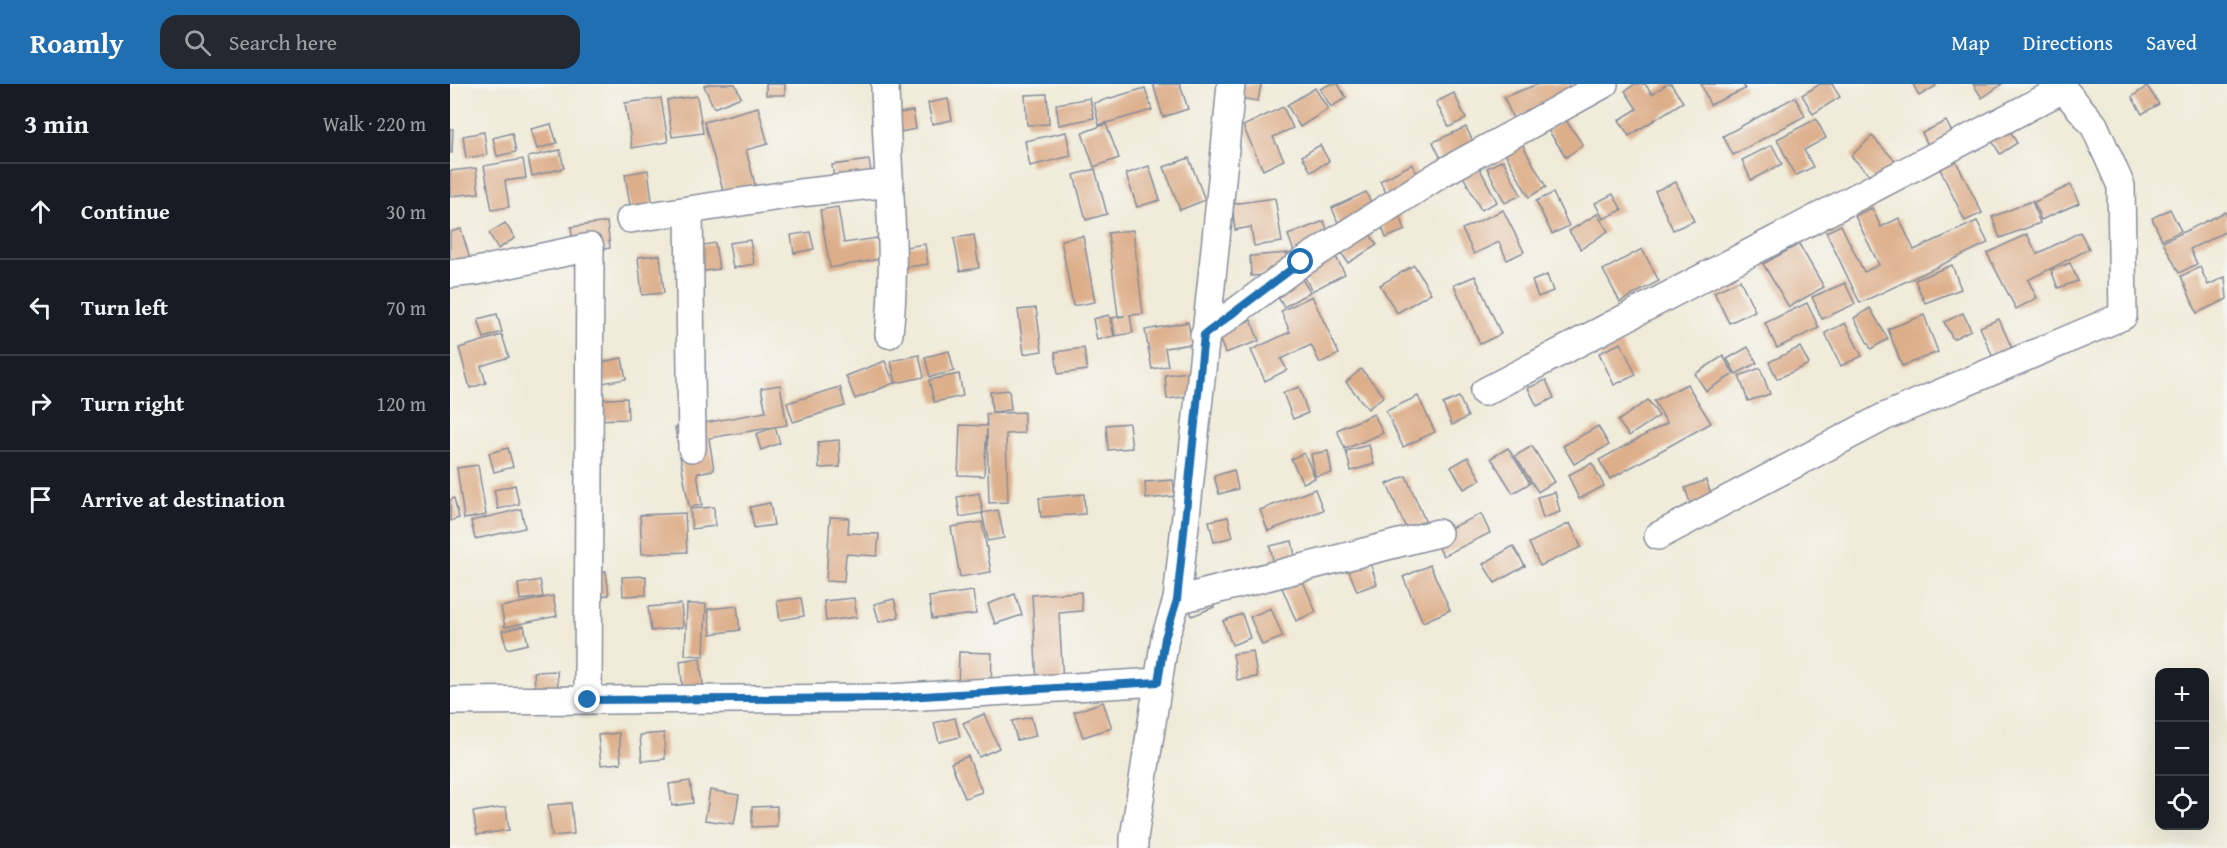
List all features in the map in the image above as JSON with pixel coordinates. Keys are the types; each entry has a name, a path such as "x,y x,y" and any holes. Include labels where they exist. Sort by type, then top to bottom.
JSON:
{"street":[{"path":"885,84 892,299 889,334"},
{"path":"1134,848 1165,638 1177,600 1204,335 1217,241 1231,84"},
{"path":"1204,335 1301,262 1442,173 1604,84"},
{"path":"1484,392 2061,87 2094,125 2121,186 2123,316 1884,417 1658,536"},
{"path":"630,219 800,193 890,183"},
{"path":"689,210 692,448"},
{"path":"450,274 477,271 590,247 588,700"},
{"path":"1177,600 1438,533"},
{"path":"450,701 889,698 1158,682"}],"building":[{"path":"735,84 741,97 714,108 704,86"},
{"path":"766,84 785,84 785,95 766,95"},
{"path":"1153,84 1180,84 1188,109 1163,117"},
{"path":"1242,84 1261,84 1258,101 1239,98"},
{"path":"1330,84 1338,84 1346,98 1331,107 1320,89"},
{"path":"1538,84 1568,84 1573,96 1513,119 1504,97"},
{"path":"1635,84 1645,84 1652,94 1667,84 1671,84 1683,102 1629,136 1619,120 1637,109 1625,91"},
{"path":"1701,84 1743,84 1745,89 1710,105"},
{"path":"1820,84 1832,84 1840,97 1813,114 1802,95"},
{"path":"1913,84 1935,84 1936,86 1919,96"},
{"path":"1973,84 2002,84 1982,98"},
{"path":"2147,86 2159,104 2142,114 2132,97"},
{"path":"1145,88 1152,110 1099,125 1094,103"},
{"path":"1315,88 1328,109 1300,127 1287,105"},
{"path":"1454,93 1466,119 1449,127 1436,102"},
{"path":"1047,94 1049,124 1027,125 1025,95"},
{"path":"697,96 703,133 672,137 667,100"},
{"path":"1795,97 1805,116 1733,155 1723,136"},
{"path":"661,98 668,142 632,148 625,103"},
{"path":"1090,98 1094,118 1059,125 1056,104"},
{"path":"948,99 952,120 932,124 928,103"},
{"path":"758,107 768,144 746,150 757,192 726,201 704,122"},
{"path":"1283,107 1293,128 1273,137 1284,160 1263,170 1243,126"},
{"path":"913,111 916,129 895,133 892,114"},
{"path":"1565,119 1583,145 1566,157 1548,130"},
{"path":"1816,119 1826,138 1804,150 1813,167 1795,176 1777,139"},
{"path":"1946,121 1956,140 1932,153 1922,133"},
{"path":"551,124 557,143 537,149 531,129"},
{"path":"1106,124 1119,158 1094,167 1082,133"},
{"path":"2007,126 2017,143 2000,154 1989,136"},
{"path":"1466,127 1477,150 1444,165 1433,142"},
{"path":"450,129 453,129 452,153 450,153"},
{"path":"484,132 487,155 466,158 463,136"},
{"path":"1066,132 1071,156 1030,166 1025,141"},
{"path":"512,133 516,152 497,156 493,138"},
{"path":"1872,136 1899,165 1879,185 1851,156"},
{"path":"1521,142 1546,187 1529,197 1504,151"},
{"path":"1320,145 1329,161 1311,172 1302,156"},
{"path":"1772,145 1782,164 1751,180 1742,160"},
{"path":"560,150 564,168 532,176 528,157"},
{"path":"1189,158 1205,200 1180,210 1164,167"},
{"path":"523,159 526,178 505,181 509,207 492,210 484,166"},
{"path":"869,160 872,179 835,185 832,165"},
{"path":"1503,160 1521,195 1505,203 1487,168"},
{"path":"1956,161 1982,213 1965,221 1940,169"},
{"path":"1412,164 1421,181 1389,198 1380,181"},
{"path":"1149,166 1160,200 1137,207 1126,174"},
{"path":"1479,167 1497,202 1481,210 1463,176"},
{"path":"476,168 479,193 450,196 450,171"},
{"path":"1095,169 1107,214 1086,220 1074,175"},
{"path":"648,170 653,209 631,212 625,174"},
{"path":"1676,182 1694,221 1673,230 1655,191"},
{"path":"2071,185 2079,203 2041,220 2034,202"},
{"path":"1366,192 1376,214 1341,230 1332,208"},
{"path":"1553,193 1569,226 1552,234 1536,201"},
{"path":"1613,194 1622,210 1603,219 1595,203"},
{"path":"1275,198 1282,242 1254,246 1251,227 1235,230 1232,204"},
{"path":"2032,201 2040,223 2000,238 1992,217"},
{"path":"838,207 844,243 877,238 880,259 830,268 820,210"},
{"path":"1872,208 1881,227 1899,218 1914,250 1977,221 1988,243 1860,303 1826,232 1841,225 1864,272 1879,265 1855,216"},
{"path":"2170,209 2181,231 2162,240 2152,218"},
{"path":"1503,210 1524,252 1507,260 1499,242 1474,254 1462,229"},
{"path":"1399,212 1405,230 1386,238 1379,219"},
{"path":"2225,212 2227,231 2190,249 2197,264 2179,273 2163,242"},
{"path":"1597,214 1608,231 1581,249 1569,231"},
{"path":"1324,221 1332,243 1296,257 1288,235"},
{"path":"607,222 610,248 574,253 571,227"},
{"path":"505,223 515,238 498,249 489,233"},
{"path":"1365,226 1377,245 1348,263 1336,244"},
{"path":"461,229 470,259 450,266 450,232"},
{"path":"1133,230 1143,314 1130,315 1133,333 1115,336 1112,318 1125,316 1118,316 1108,233"},
{"path":"810,232 814,249 794,253 791,235"},
{"path":"2080,232 2089,249 2028,280 2037,298 2016,309 1987,253 2027,234 2037,254"},
{"path":"974,235 979,268 960,271 954,238"},
{"path":"1083,236 1095,302 1073,306 1061,240"},
{"path":"750,240 754,264 733,268 729,243"},
{"path":"715,243 719,269 684,274 680,249"},
{"path":"925,244 928,264 895,269 892,249"},
{"path":"1799,244 1824,287 1789,307 1763,264"},
{"path":"1642,249 1659,281 1620,302 1603,270"},
{"path":"1288,253 1289,274 1251,276 1250,256"},
{"path":"1334,253 1345,274 1312,291 1301,270"},
{"path":"660,255 664,293 642,295 638,257"},
{"path":"2070,263 2078,281 2058,288 2051,270"},
{"path":"1414,265 1431,293 1397,313 1380,285"},
{"path":"1952,265 1961,289 1925,303 1915,280"},
{"path":"2200,267 2208,285 2225,277 2227,299 2197,313 2181,276"},
{"path":"1299,274 1310,292 1284,307 1273,289"},
{"path":"1547,275 1553,291 1538,297 1532,281"},
{"path":"1475,276 1501,334 1480,344 1454,285"},
{"path":"1740,280 1755,311 1729,323 1714,292"},
{"path":"1845,283 1855,304 1822,319 1812,297"},
{"path":"1312,296 1339,354 1320,363 1311,345 1281,359 1287,370 1265,381 1251,350 1290,332 1281,311"},
{"path":"1807,303 1819,328 1777,348 1765,323"},
{"path":"1036,308 1042,351 1024,354 1018,310"},
{"path":"1870,308 1888,339 1871,349 1854,318"},
{"path":"1963,313 1971,330 1953,339 1944,322"},
{"path":"497,314 502,332 484,338 478,319"},
{"path":"1109,315 1114,336 1097,340 1093,319"},
{"path":"1924,315 1938,352 1902,366 1888,329"},
{"path":"1999,319 2017,360 1998,369 1980,327"},
{"path":"1251,320 1259,341 1225,353 1217,332"},
{"path":"1188,322 1192,344 1165,348 1168,366 1152,369 1145,330"},
{"path":"1845,323 1862,356 1841,366 1825,333"},
{"path":"502,335 509,357 481,366 486,383 470,388 459,348"},
{"path":"1621,343 1636,375 1614,385 1599,353"},
{"path":"1748,347 1757,363 1736,374 1727,359"},
{"path":"1800,347 1809,364 1777,379 1769,362"},
{"path":"1084,348 1087,370 1058,374 1055,352"},
{"path":"949,351 954,371 930,377 925,357"},
{"path":"919,355 924,377 896,383 891,361"},
{"path":"1723,356 1734,374 1706,391 1695,374"},
{"path":"622,358 626,379 591,385 586,365"},
{"path":"885,361 894,383 855,399 846,376"},
{"path":"1760,368 1770,394 1748,401 1739,376"},
{"path":"1361,369 1384,396 1368,409 1346,382"},
{"path":"1196,371 1199,395 1167,399 1165,375"},
{"path":"959,374 963,396 934,402 929,380"},
{"path":"1546,380 1554,398 1537,406 1528,388"},
{"path":"1687,384 1711,423 1610,479 1599,460 1667,423 1654,401"},
{"path":"780,385 787,425 709,438 714,470 697,473 702,505 689,507 675,428 766,412 761,388"},
{"path":"840,387 845,406 793,422 787,403"},
{"path":"1299,387 1308,413 1293,419 1283,393"},
{"path":"1009,390 1011,410 992,412 990,392"},
{"path":"1418,396 1435,432 1403,447 1386,411"},
{"path":"1459,397 1468,417 1452,425 1443,404"},
{"path":"627,398 628,419 591,420 591,400"},
{"path":"1648,400 1659,416 1629,436 1618,421"},
{"path":"1024,412 1024,433 1006,434 1008,502 989,503 987,429 984,476 958,475 960,425 987,426 986,414"},
{"path":"1374,414 1383,433 1345,449 1337,430"},
{"path":"1129,423 1132,448 1108,450 1106,425"},
{"path":"1598,426 1609,445 1574,464 1563,446"},
{"path":"775,427 780,443 761,450 756,434"},
{"path":"839,440 840,467 819,468 818,442"},
{"path":"1369,445 1374,464 1351,471 1346,451"},
{"path":"1532,446 1554,482 1538,492 1515,456"},
{"path":"508,448 513,467 494,472 489,453"},
{"path":"1508,448 1530,483 1513,493 1491,458"},
{"path":"1328,451 1332,473 1315,476 1311,454"},
{"path":"1304,453 1315,478 1303,483 1291,459"},
{"path":"1468,457 1481,480 1464,489 1451,467"},
{"path":"1592,463 1604,486 1579,499 1568,475"},
{"path":"478,465 486,515 464,519 457,468"},
{"path":"1234,470 1238,489 1219,494 1214,476"},
{"path":"1406,476 1429,530 1410,538 1387,484"},
{"path":"1173,480 1175,496 1146,499 1145,482"},
{"path":"1706,480 1713,500 1692,508 1685,488"},
{"path":"515,485 519,504 498,509 494,490"},
{"path":"1315,489 1323,510 1268,531 1260,510"},
{"path":"1555,492 1560,512 1543,518 1537,497"},
{"path":"979,493 983,513 960,517 957,497"},
{"path":"1084,494 1085,514 1041,517 1039,498"},
{"path":"454,498 459,518 450,521 450,500"},
{"path":"770,503 774,525 754,528 750,507"},
{"path":"714,507 715,526 692,529 690,509"},
{"path":"521,509 525,528 475,539 471,521"},
{"path":"998,510 1004,538 988,541 982,513"},
{"path":"685,513 687,552 642,554 640,515"},
{"path":"1481,514 1490,533 1443,556 1433,536"},
{"path":"830,517 849,518 848,533 879,534 877,556 846,554 844,582 826,581"},
{"path":"1228,517 1233,537 1214,542 1209,521"},
{"path":"982,522 991,572 960,577 951,527"},
{"path":"1570,523 1581,547 1540,566 1529,543"},
{"path":"1292,541 1296,561 1274,565 1270,546"},
{"path":"1513,546 1525,566 1495,583 1483,564"},
{"path":"1370,562 1377,584 1357,591 1348,569"},
{"path":"1430,565 1450,610 1423,622 1403,577"},
{"path":"606,571 609,595 578,598 575,574"},
{"path":"1300,574 1316,612 1296,621 1280,583"},
{"path":"646,576 646,595 623,596 622,577"},
{"path":"540,580 543,597 520,600 518,584"},
{"path":"973,591 976,614 932,619 929,597"},
{"path":"1081,592 1082,611 1059,613 1063,683 1037,684 1032,595"},
{"path":"1207,592 1214,607 1192,616 1186,600"},
{"path":"1015,594 1022,615 995,624 988,604"},
{"path":"553,596 557,616 505,627 501,607"},
{"path":"801,598 804,616 780,620 777,601"},
{"path":"854,598 857,617 826,621 824,601"},
{"path":"894,599 899,617 879,622 874,604"},
{"path":"681,604 683,627 651,631 648,607"},
{"path":"687,604 706,604 704,656 685,655"},
{"path":"737,606 740,630 711,634 708,609"},
{"path":"1271,608 1283,637 1262,645 1250,617"},
{"path":"1242,614 1250,638 1232,645 1223,621"},
{"path":"524,626 528,644 507,649 502,631"},
{"path":"1253,651 1257,677 1237,680 1233,654"},
{"path":"959,652 992,653 991,691 958,690"},
{"path":"700,658 705,702 684,704 680,661"},
{"path":"557,671 559,704 536,705 534,672"},
{"path":"1103,702 1112,728 1083,737 1074,712"},
{"path":"984,714 999,748 979,757 963,723"},
{"path":"1031,717 1036,736 1017,740 1012,721"},
{"path":"955,718 960,737 939,742 934,723"},
{"path":"619,733 621,763 601,765 598,735"},
{"path":"664,733 665,759 642,761 640,735"},
{"path":"968,756 982,792 965,798 951,763"},
{"path":"690,781 693,803 672,806 669,784"},
{"path":"710,790 739,795 734,824 705,820"},
{"path":"571,803 574,834 552,836 548,805"},
{"path":"777,806 777,826 752,827 752,807"},
{"path":"506,807 509,830 477,835 473,812"}],"route":[{"path":"588,700 889,698 1158,682 1165,638 1177,600 1204,335 1301,262"}]}
